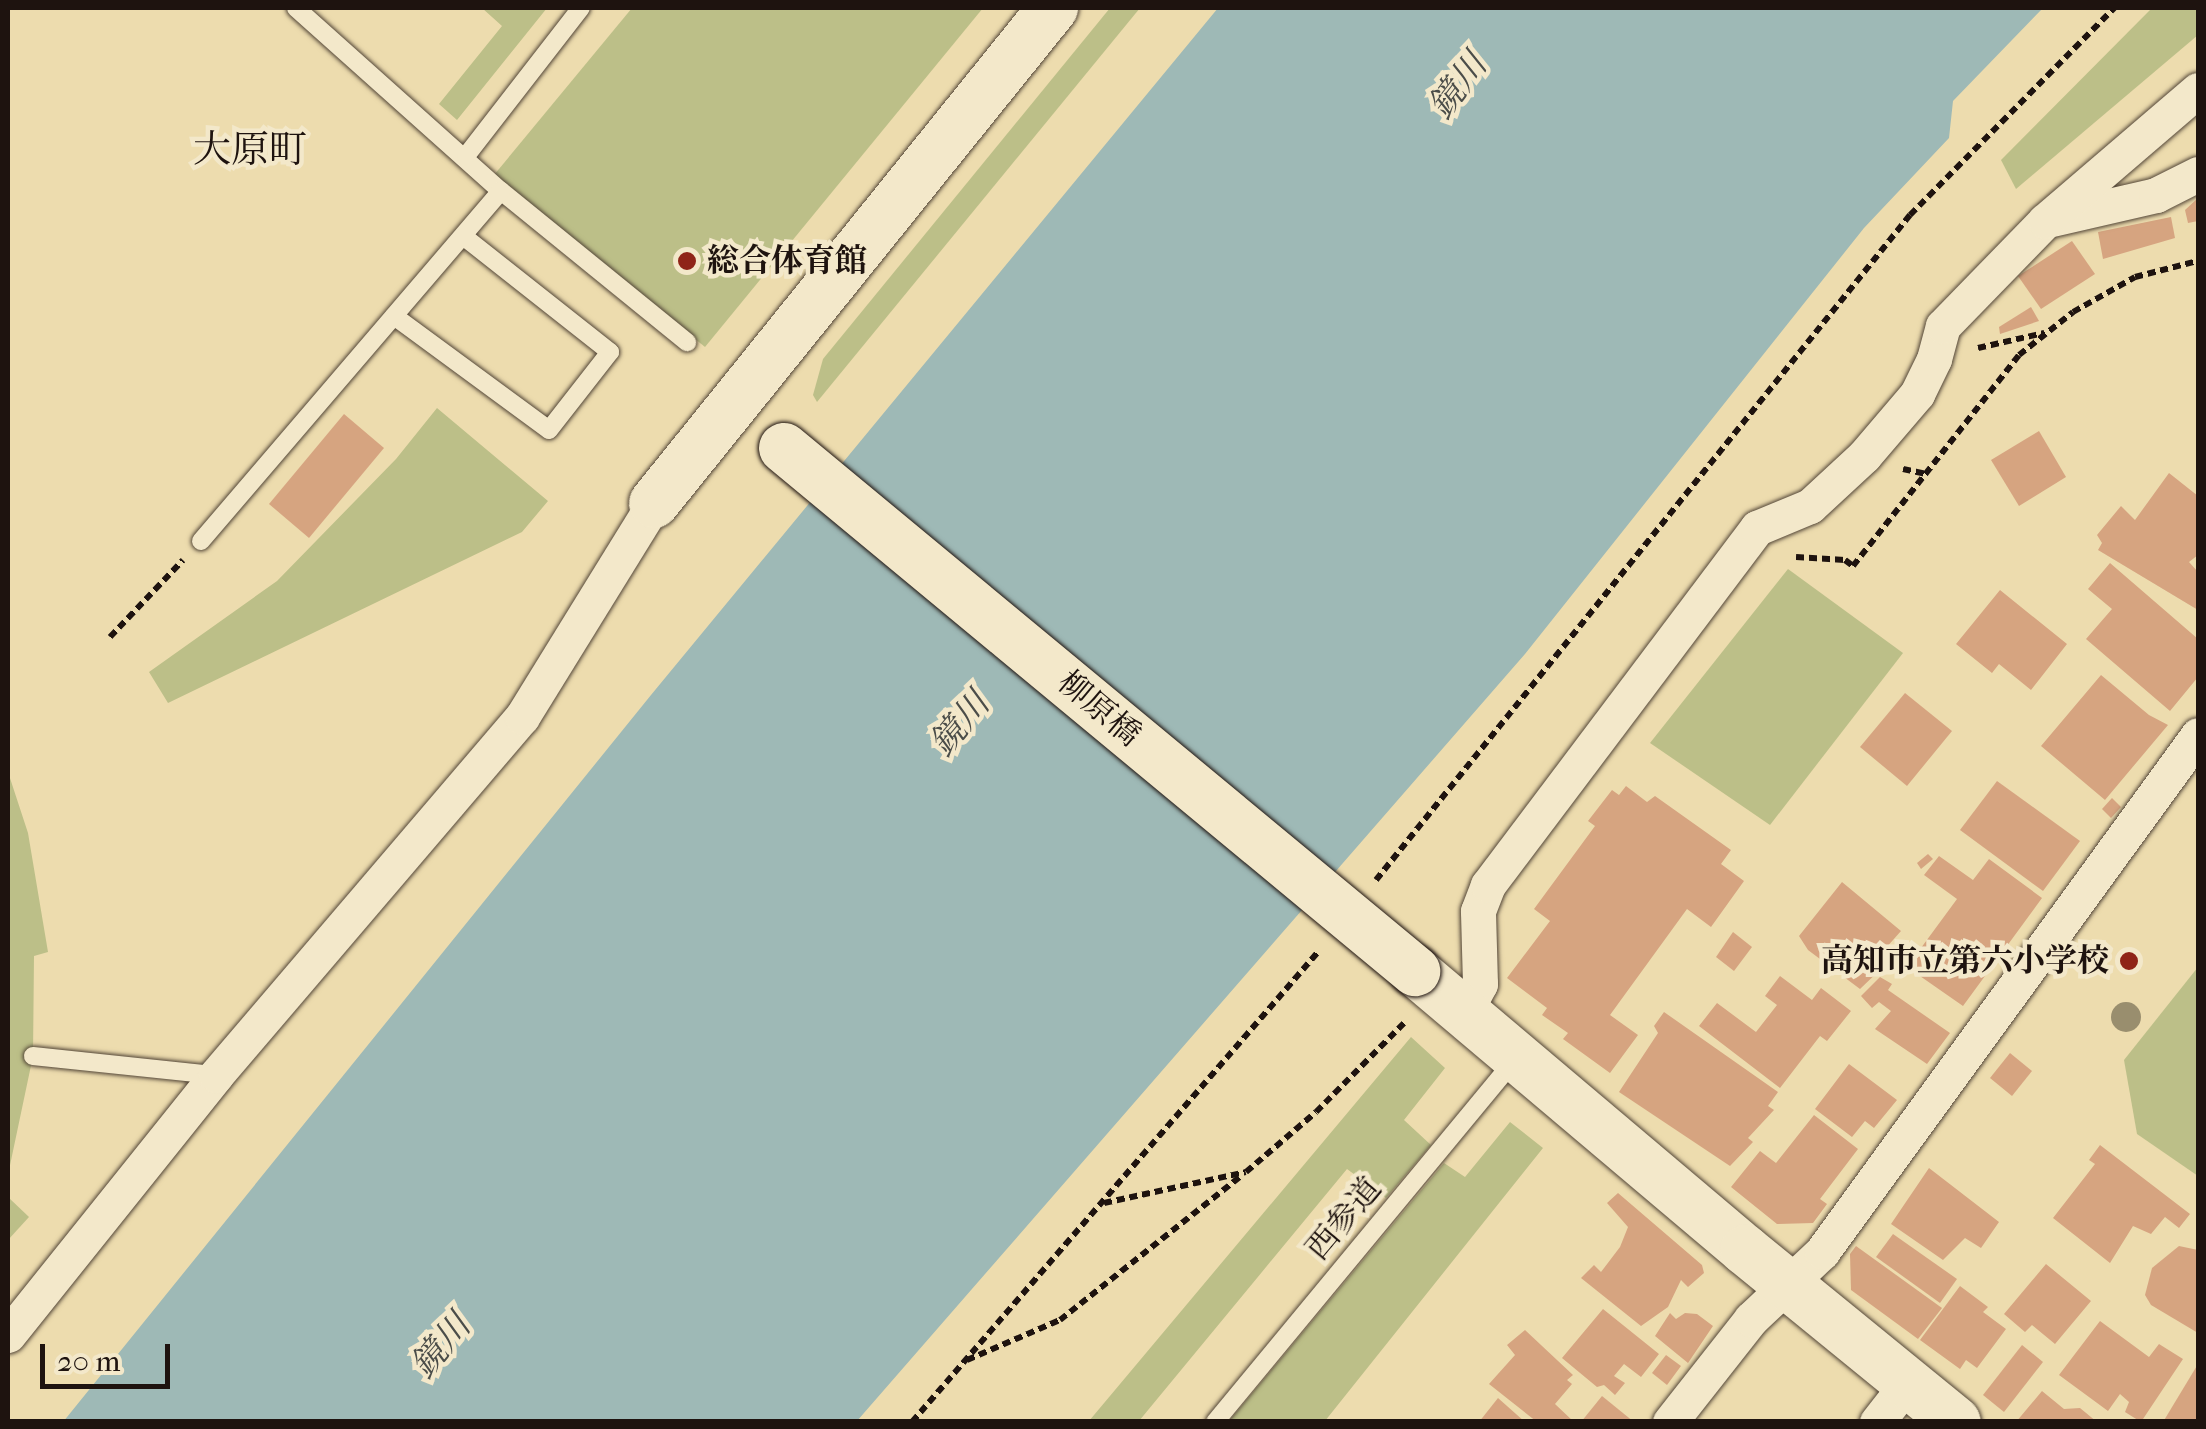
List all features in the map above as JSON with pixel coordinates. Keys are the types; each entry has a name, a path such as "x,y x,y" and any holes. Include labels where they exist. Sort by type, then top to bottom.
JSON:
{"street":[{"path":"8,1335 216,1074 522,716 654,503 1053,8"},
{"path":"1466,1010 1480,984 1478,911 1488,885 1756,528 1810,506 1864,456 1918,394 1943,326 2044,221 2198,90"},
{"path":"2044,221 2156,196 2198,174"},
{"name":"柳原橋","path":"733,408 784,448 1412,994 1466,1010 1787,1284 1956,1422"},
{"path":"1670,1422 1752,1319 1822,1252 2198,735"},
{"path":"1878,1422 1909,1381"}],"lane":[{"path":"296,8 501,191 687,342"},
{"path":"466,156 582,8"},
{"path":"202,541 501,191"},
{"path":"394,316 549,430 610,352 463,236"},
{"name":"西参道","path":"1215,1422 1519,1054"},
{"path":"33,1056 216,1074"}],"path":[{"path":"1369,888 1910,215 2114,8"},
{"path":"1752,535 1788,556 1845,560 1852,566 2019,355 2045,333 2134,277 2198,261"},
{"path":"1934,358 2045,333"},
{"path":"110,637 202,541"},
{"path":"912,1422 1320,950"},
{"path":"964,1361 1060,1320 1246,1172 1316,1112 1412,994"},
{"path":"1102,1203 1175,1191 1246,1172"}],"green space":[{"path":"482,8 547,8 457,120 439,104 502,26"},
{"name":"総合体育館","path":"632,8 983,8 705,347 494,175"},
{"path":"1110,8 1140,8 817,402 813,395 823,359"},
{"path":"2152,8 2198,8 2198,35 2016,189 2001,160"},
{"path":"437,408 548,501 522,532 168,703 149,672 277,581 396,459"},
{"path":"1788,569 1903,653 1770,825 1650,743"},
{"path":"8,772 28,833 48,952 34,956 33,1056 9,1170"},
{"path":"2198,967 2198,1176 2137,1134 2124,1060"},
{"path":"1411,1037 1445,1068 1404,1120 1431,1145 1386,1198 1347,1169 1139,1421 1089,1421"},
{"path":"1510,1122 1543,1148 1325,1421 1229,1421 1444,1163 1465,1177"},
{"path":"8,1197 29,1217 8,1240"}],"water":[{"name":"鏡川","path":"1218,8 2043,8 1953,101 1949,138 1864,228 1525,654 857,1421 63,1422 651,695"}],"building":[{"path":"2198,198 2198,221 2188,223 2185,210"},
{"path":"2171,217 2175,238 2103,259 2098,232"},
{"path":"2072,241 2095,274 2041,309 2018,276"},
{"path":"2031,307 2039,321 2000,334 1999,327"},
{"path":"344,414 384,448 309,538 269,504"},
{"path":"2039,431 2066,477 2019,506 1991,460"},
{"path":"2169,473 2198,496 2198,555 2189,562 2198,572 2198,610 2098,550 2102,543 2097,535 2121,506 2135,520"},
{"path":"2110,563 2198,639 2198,677 2170,711 2086,639 2112,609 2088,589"},
{"path":"2000,590 2067,644 2031,690 1999,664 1992,673 1956,644"},
{"path":"2101,675 2149,715 2168,725 2105,800 2041,746"},
{"path":"1905,693 1952,731 1907,786 1860,747"},
{"path":"1997,781 2080,841 2043,891 1960,830"},
{"path":"1626,786 1647,802 1655,796 1731,850 1721,864 1744,881 1711,927 1687,909 1610,1015 1638,1035 1610,1073 1563,1039 1568,1033 1542,1015 1547,1008 1507,978 1550,921 1534,909 1595,826 1588,821 1612,790 1619,795"},
{"path":"2112,798 2121,807 2111,818 2102,809"},
{"path":"1928,854 1933,859 1921,869 1917,863"},
{"path":"1939,856 1973,880 1989,859 2042,898 1963,1006 1907,967 1957,899 1924,875"},
{"path":"1842,882 1901,931 1877,958 1884,966 1860,989 1808,950 1799,936"},
{"path":"1733,932 1752,947 1734,971 1716,957"},
{"path":"1780,976 1812,1000 1821,988 1851,1011 1827,1041 1820,1036 1780,1088 1699,1026 1717,1003 1756,1032 1777,1005 1765,996"},
{"path":"1880,977 1892,984 1888,990 1950,1033 1927,1064 1875,1029 1891,1011 1879,1002 1872,1008 1861,996"},
{"path":"1664,1012 1778,1092 1768,1106 1774,1110 1748,1138 1753,1142 1730,1166 1619,1092 1658,1033 1654,1026"},
{"path":"2010,1053 2032,1071 2012,1096 1990,1078"},
{"path":"1849,1064 1897,1100 1874,1128 1865,1121 1852,1137 1815,1109"},
{"path":"1814,1115 1858,1149 1820,1199 1827,1204 1813,1223 1777,1224 1731,1187 1760,1151 1776,1163"},
{"path":"2100,1145 2190,1214 2179,1228 2165,1217 2151,1234 2133,1226 2110,1263 2053,1218 2095,1164 2089,1160"},
{"path":"1929,1168 1999,1222 1981,1248 1965,1238 1943,1260 1891,1224"},
{"path":"1618,1193 1702,1265 1704,1273 1688,1287 1681,1280 1668,1307 1641,1326 1581,1278 1594,1265 1601,1272 1620,1247 1628,1227 1607,1203"},
{"path":"1893,1234 1957,1279 1940,1303 1876,1257"},
{"path":"1856,1246 1942,1308 1918,1339 1851,1290 1850,1254"},
{"path":"2179,1246 2198,1250 2198,1333 2151,1305 2145,1295 2152,1268"},
{"path":"2046,1264 2091,1301 2055,1344 2032,1325 2025,1332 2004,1314"},
{"path":"1960,1286 1988,1307 1983,1312 2006,1329 1977,1368 1966,1360 1960,1369 1920,1340"},
{"path":"1603,1309 1659,1354 1641,1377 1624,1364 1614,1376 1625,1383 1615,1395 1604,1385 1597,1387 1562,1358"},
{"path":"1670,1313 1676,1319 1685,1313 1697,1314 1713,1326 1688,1363 1655,1336"},
{"path":"2100,1321 2149,1357 2159,1344 2183,1359 2141,1422 2125,1412 2129,1402 2120,1394 2108,1411 2059,1375"},
{"path":"1525,1330 1573,1375 1567,1380 1572,1384 1555,1404 1574,1422 1537,1422 1489,1384 1515,1355 1507,1345"},
{"path":"2022,1345 2043,1362 2004,1412 1983,1395"},
{"path":"1666,1355 1681,1366 1667,1385 1652,1373"},
{"path":"2198,1364 2198,1422 2163,1422"},
{"path":"2042,1391 2064,1409 2080,1408 2097,1422 2016,1422"},
{"path":"1602,1396 1634,1422 1581,1422"},
{"path":"1498,1398 1525,1422 1479,1422"}],"place":[{"name":"総合体育館","path":"687,261"},
{"name":"高知市立第六小学校","path":"2129,961"}],"district":[{"name":"大原町","path":"250,150"}]}
